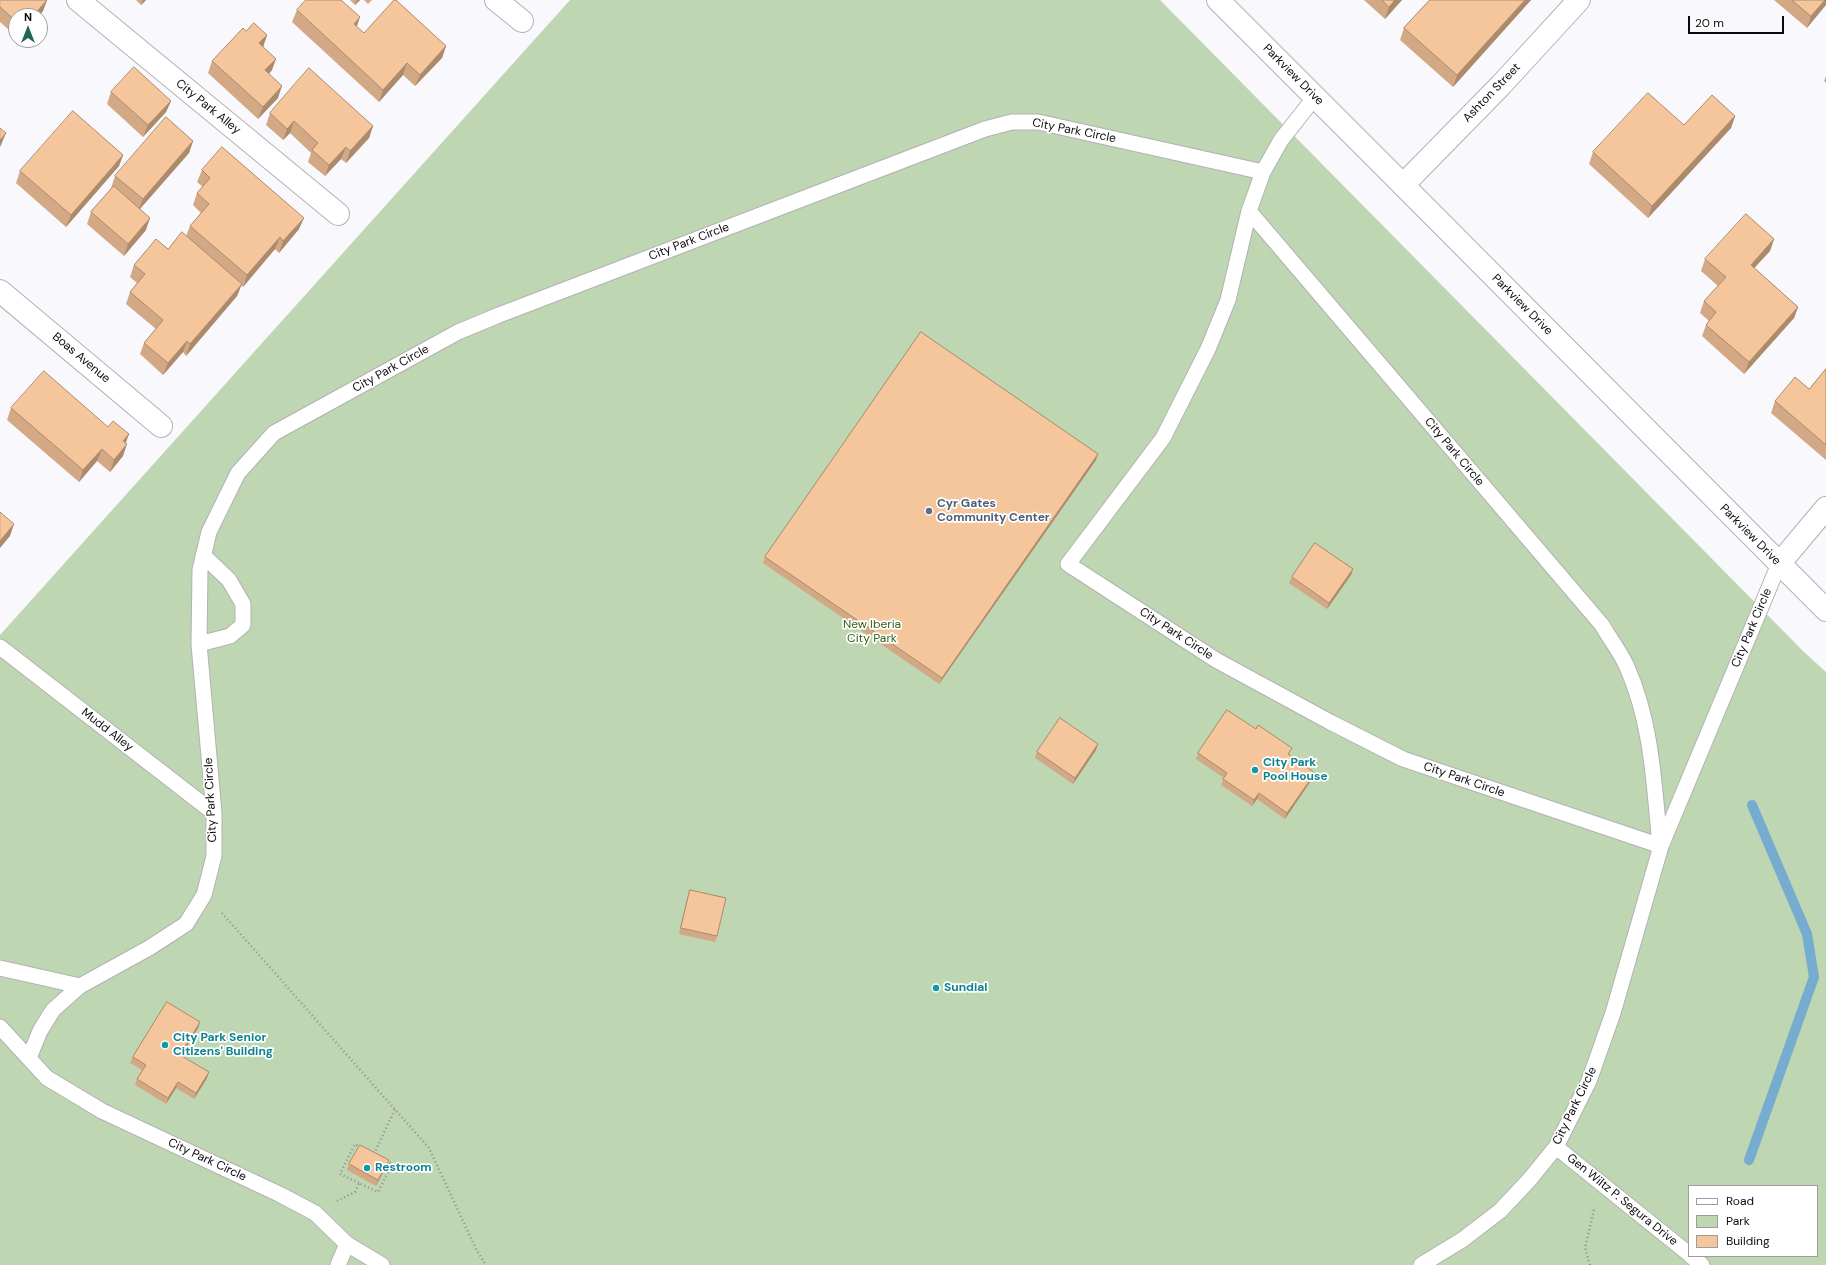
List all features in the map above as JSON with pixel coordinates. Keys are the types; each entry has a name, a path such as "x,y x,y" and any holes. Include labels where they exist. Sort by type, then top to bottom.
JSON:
{"street":[{"name":"City Park Alley","path":"78,0 338,214"},
{"path":"496,0 522,21"},
{"name":"Parkview Drive","path":"1218,0 1826,610"},
{"name":"Ashton Street","path":"1403,186 1579,0"},
{"name":"Boas Avenue","path":"0,291 161,426"},
{"path":"1779,564 1826,508"}],"lane":[{"name":"City Park Circle","path":"1315,97 1281,140 1263,172 1249,211 1228,300 1208,349 1166,431 1068,564 1216,660 1323,719 1403,759 1660,846"},
{"name":"City Park Circle","path":"29,1058 40,1031 53,1010 80,986 149,948 186,924 204,895 214,856 214,813 199,644 200,570 209,532 238,473 274,433 458,332 985,129 1012,122 1038,122 1263,172"},
{"name":"City Park Circle","path":"1249,211 1602,625 1627,667 1644,715 1652,760 1660,846"},
{"path":"199,644 230,636 244,625 244,604 229,580 203,555"},
{"name":"City Park Circle","path":"1421,1265 1462,1240 1500,1211 1530,1179 1556,1147 1589,1081 1606,1033 1660,846 1779,564"},
{"name":"Mudd Alley","path":"0,647 214,813"},
{"path":"0,968 80,986"},
{"name":"City Park Circle","path":"0,1027 47,1078 102,1111 279,1194 315,1213 347,1244 382,1265"},
{"name":"Gen Wiltz P. Segura Drive","path":"1556,1147 1688,1253"},
{"path":"338,1265 347,1244"},
{"name":"Gen Wiltz P. Segura Drive","path":"1692,1257 1702,1265"}],"path":[{"path":"204,895 227,917 429,1148 476,1249 486,1265"},
{"path":"374,1154 395,1110"},
{"path":"361,1148 355,1144 340,1174 378,1192 392,1164 367,1151"},
{"path":"1587,1172 1595,1209 1585,1248 1590,1265"},
{"path":"315,1213 355,1192 359,1183"}],"green space":[{"name":"New Iberia City Park","path":"570,0 1160,0 1804,652 1826,672 1826,1265 0,1265 0,635"}],"building":[{"path":"0,0 47,0 40,8 8,8 8,14 0,7"},
{"path":"306,0 341,0 360,17 354,24 364,33 394,0 396,0 446,46 420,75 407,63 383,90 297,10"},
{"path":"1382,0 1395,0 1389,7"},
{"path":"1430,0 1525,0 1457,75 1404,28"},
{"path":"1792,0 1825,0 1811,16"},
{"path":"254,23 267,35 259,43 276,59 265,70 282,86 263,107 212,61 243,28 246,31"},
{"path":"134,67 171,101 148,125 111,92"},
{"path":"309,68 373,126 350,151 346,147 329,165 312,150 318,143 294,121 287,129 270,113"},
{"path":"1648,93 1684,125 1712,95 1735,116 1652,206 1593,152"},
{"path":"73,111 123,155 71,215 20,171"},
{"path":"166,117 193,141 143,199 115,176"},
{"path":"0,128 6,133 0,140"},
{"path":"222,147 304,218 283,241 280,237 247,275 190,226 209,204 197,193 210,178 202,170"},
{"path":"114,186 150,218 128,244 91,212"},
{"path":"1746,214 1774,239 1751,265 1798,307 1749,362 1706,325 1716,312 1704,301 1726,277 1705,259"},
{"path":"182,232 242,284 190,344 187,341 168,363 144,343 163,320 130,292 145,274 134,265 156,239 168,249"},
{"name":"Cyr Gates Community Center","path":"921,332 1098,454 942,678 765,557"},
{"path":"1826,369 1826,445 1775,401 1795,377 1809,389"},
{"path":"44,371 108,427 113,421 129,434 123,441 127,444 114,460 102,449 83,470 11,408"},
{"path":"0,512 14,524 0,541"},
{"path":"1315,543 1353,569 1329,603 1292,577"},
{"name":"City Park Pool House","path":"1227,710 1256,729 1258,725 1292,748 1288,754 1315,773 1287,813 1259,793 1254,800 1223,779 1227,773 1198,753"},
{"path":"1060,718 1098,744 1075,778 1037,752"},
{"path":"690,890 726,898 717,936 681,928"},
{"name":"City Park Senior Citizens' Building","path":"167,1002 200,1022 180,1055 209,1072 196,1093 178,1082 168,1098 137,1079 146,1065 133,1057"},
{"name":"Restroom","path":"360,1145 389,1160 378,1180 349,1164"}],"waterway":[{"path":"1749,1160 1814,977 1807,934 1752,805"}],"place":[{"name":"Cyr Gates Community Center","path":"929,511"},
{"name":"City Park Pool House","path":"1255,770"},
{"name":"Sundial","path":"936,988"},
{"name":"City Park Senior Citizens' Building","path":"165,1045"},
{"name":"Restroom","path":"367,1168"}]}
